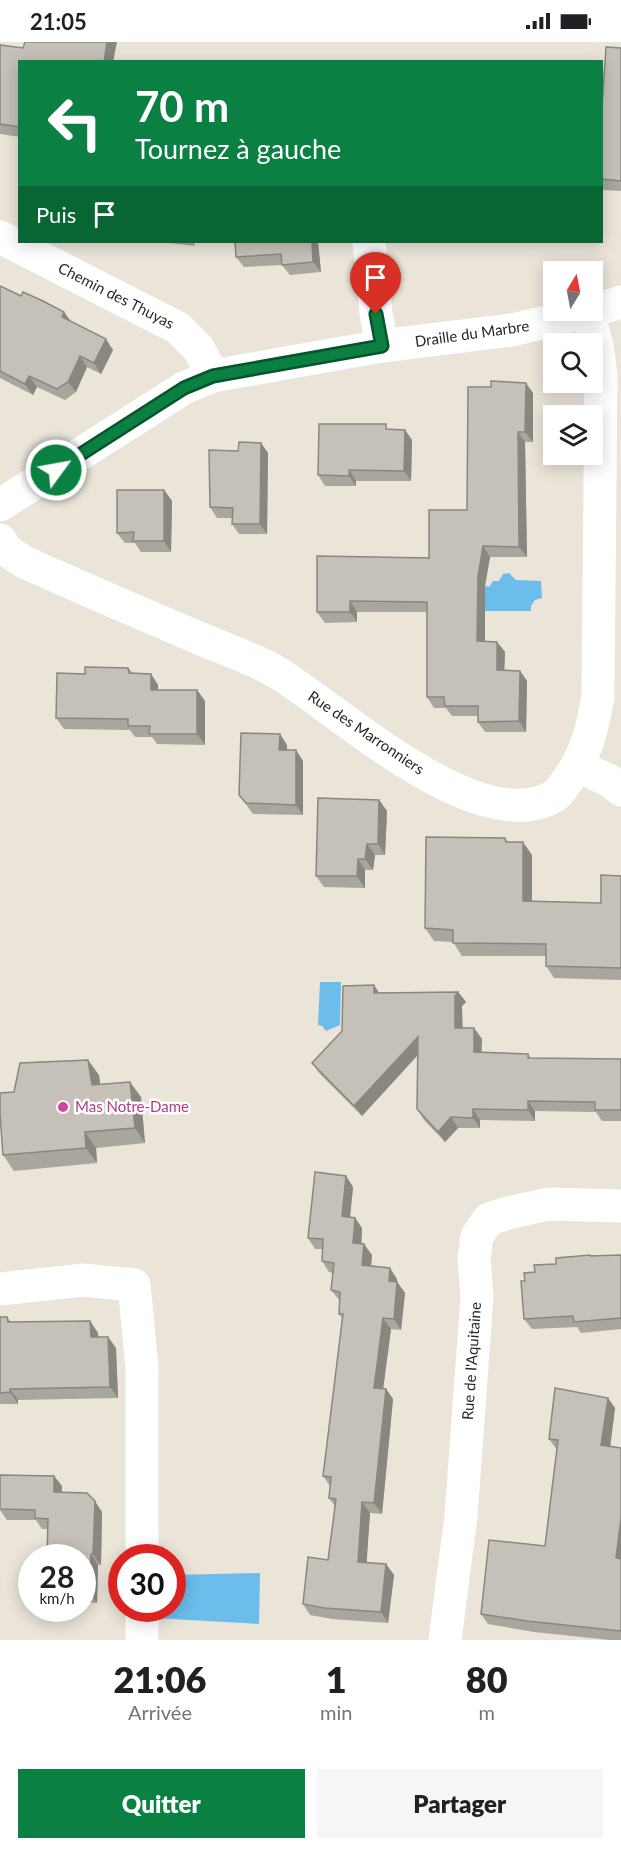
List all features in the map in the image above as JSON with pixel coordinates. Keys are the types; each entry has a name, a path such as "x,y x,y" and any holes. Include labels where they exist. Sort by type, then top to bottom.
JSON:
{"street":[{"name":"Chemin des Thuyas","path":"0,237 178,328 198,348 213,376"},
{"path":"369,243 376,314 382,346"},
{"name":"Draille du Marbre","path":"603,307 621,302"},
{"name":"Draille du Marbre","path":"0,505 184,388 213,376 382,346 512,330 550,321"},
{"name":"Rue des Marronniers","path":"0,540 6,550 24,562 277,672 414,768 482,801 513,805 537,802 557,794 578,766 588,745 598,697 601,375 597,345 590,321"},
{"path":"578,766 621,790"},
{"name":"Rue de l'Aquitaine","path":"445,1640 461,1516 477,1297 474,1259 477,1236 489,1219 518,1210 549,1204 621,1206"},
{"path":"0,1289 83,1280 134,1285 142,1367 142,1544"},
{"path":"142,1622 142,1640"}],"water":[{"path":"509,573 516,580 541,581 542,598 535,600 531,611 485,611 485,586 489,587 493,581 499,581 503,574"},
{"path":"320,982 341,982 340,1025 326,1031 318,1025"},
{"path":"260,1573 259,1624 186,1620 186,1575"}],"building":[{"path":"25,42 107,42 104,60 18,60 18,127 0,124 0,45 23,48"},
{"path":"606,47 621,48 621,181 603,179 603,92"},
{"path":"235,243 312,243 313,262 282,265 281,254 236,257"},
{"path":"0,286 21,296 23,292 43,301 64,312 62,317 106,339 94,363 80,356 68,382 57,389 29,376 25,384 0,371"},
{"path":"491,381 526,383 525,432 518,432 519,547 483,546 478,576 477,641 497,642 497,670 520,671 519,721 478,722 478,706 445,706 444,697 427,697 427,602 350,601 350,612 317,612 317,556 429,558 429,510 467,510 468,387 491,387"},
{"path":"319,424 386,424 386,429 405,430 404,471 349,470 349,476 318,475"},
{"path":"239,442 261,443 260,524 232,524 233,508 210,507 209,450 238,451"},
{"path":"117,490 164,490 164,541 133,541 134,532 117,533"},
{"path":"85,667 128,668 129,673 151,674 151,690 197,690 197,734 149,734 150,726 128,726 128,719 56,718 57,673 85,674"},
{"path":"241,733 280,734 279,750 296,750 296,805 246,803 239,795"},
{"path":"318,798 379,800 378,844 367,844 365,859 358,859 357,876 316,876"},
{"path":"426,837 505,838 506,842 523,842 523,901 601,903 601,875 621,876 621,968 546,966 546,944 453,943 453,930 425,928"},
{"path":"374,985 374,993 458,992 455,996 455,1028 474,1028 474,1052 528,1054 528,1058 621,1059 621,1110 595,1110 595,1102 528,1101 528,1110 473,1109 473,1118 451,1117 438,1132 417,1109 418,1037 354,1106 312,1063 342,1031 343,986"},
{"path":"88,1060 92,1085 130,1082 135,1128 85,1132 86,1148 3,1155 0,1093 14,1092 20,1063"},
{"path":"315,1172 346,1176 342,1216 355,1218 353,1243 364,1244 362,1265 390,1268 389,1281 397,1282 394,1319 383,1318 374,1388 386,1389 374,1503 362,1502 358,1562 386,1564 381,1612 324,1608 303,1604 308,1557 328,1560 336,1499 329,1498 331,1477 323,1476 343,1314 339,1314 340,1292 331,1290 334,1263 322,1261 323,1239 308,1238"},
{"path":"621,1255 621,1318 574,1322 573,1316 524,1319 521,1281 525,1281 524,1273 535,1272 534,1265 556,1264 556,1258"},
{"path":"0,1317 7,1317 8,1322 90,1321 91,1337 108,1337 110,1387 10,1389 10,1392 0,1393"},
{"path":"555,1388 608,1398 601,1445 621,1448 621,1518 616,1558 621,1559 621,1631 481,1614 489,1540 545,1546 558,1440 549,1439"},
{"path":"0,1475 54,1476 54,1492 87,1493 95,1501 93,1544 47,1544 48,1519 35,1518 35,1510 0,1509"}],"place":[{"name":"Mas Notre-Dame","path":"63,1107"}],"route":[{"path":"56,470 184,388 213,376 382,346 376,314"}]}
